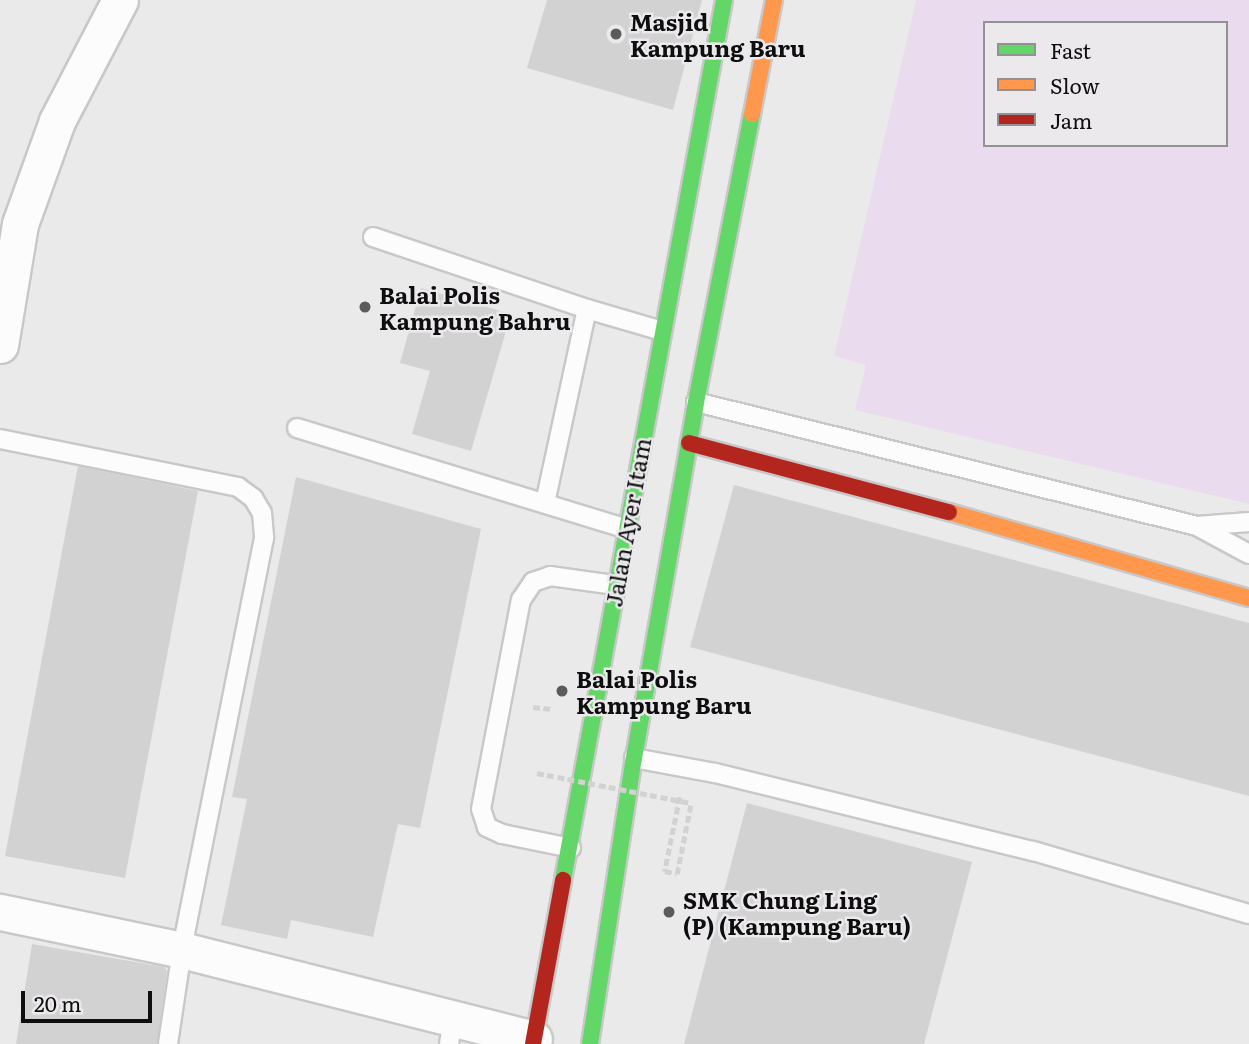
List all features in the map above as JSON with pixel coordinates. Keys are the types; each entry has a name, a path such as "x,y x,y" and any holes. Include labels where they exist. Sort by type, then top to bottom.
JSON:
{"main road":[{"name":"Jalan Ayer Itam","path":"534,1041 571,848 625,528 723,0"},
{"name":"Jalan Ayer Itam","path":"596,1042 634,758 696,402 774,0"},
{"path":"689,443 1071,545 1249,598"}],"street":[{"path":"0,345 20,225 57,121 120,0"},
{"path":"0,912 182,950 451,1031 534,1041"}],"lane":[{"path":"373,237 587,309 662,331"},
{"path":"545,503 587,309"},
{"path":"696,402 1197,526 1249,554"},
{"path":"297,428 625,528"},
{"path":"0,439 239,487 253,498 262,513 264,538 182,950 169,1044"},
{"path":"1197,526 1249,522"},
{"path":"571,848 502,834 487,827 481,809 520,600 533,582 550,576 615,585"},
{"path":"634,758 686,767 1033,851 1249,914"}],"path":[{"path":"501,702 551,710 553,697"},
{"path":"537,773 691,803 677,874 665,871 686,767"}],"shaded area":[{"path":"916,0 1249,0 1249,504 855,410 866,365 834,356"}],"building":[{"name":"Masjid Kampung Baru","path":"547,0 702,0 673,110 527,68"},
{"path":"421,288 511,314 471,451 412,434 430,371 400,363"},
{"path":"78,466 198,491 125,878 5,856"},
{"path":"296,477 481,529 420,828 398,824 373,937 291,920 287,939 221,925 247,799 232,797"},
{"path":"734,485 1249,623 1249,796 690,647"},
{"path":"747,803 972,862 924,1044 684,1044"},
{"path":"32,944 164,967 167,971 157,1044 16,1044"}],"traffic: fast":[{"path":"563,880 724,0"},
{"path":"590,1044 634,758 696,402 752,114"}],"traffic: slow":[{"path":"752,114 774,0"},
{"path":"949,512 1249,598"}],"traffic: jam":[{"path":"689,443 949,512"},
{"path":"533,1044 563,880"}],"place":[{"name":"Masjid Kampung Baru","path":"616,34"},
{"name":"Balai Polis Kampung Bahru","path":"365,307"},
{"name":"Balai Polis Kampung Baru","path":"562,691"},
{"name":"SMK Chung Ling (P) (Kampung Baru)","path":"669,912"}]}
